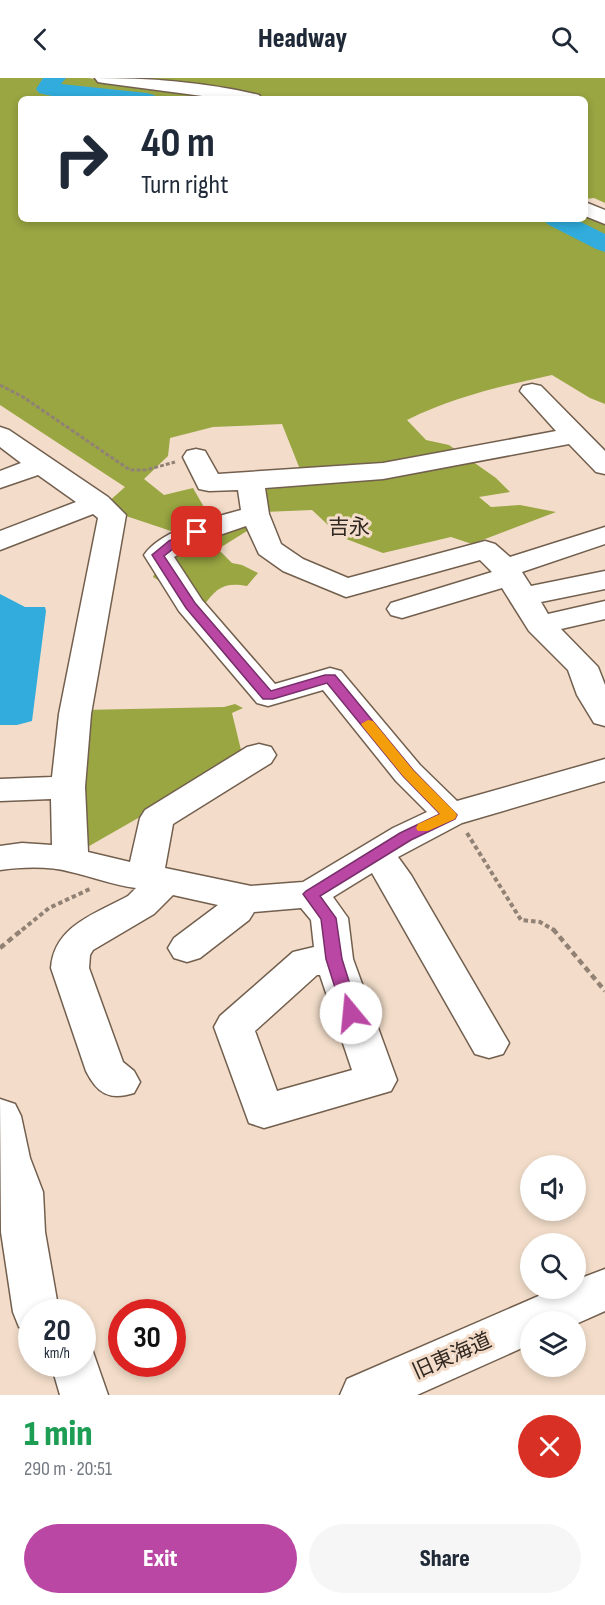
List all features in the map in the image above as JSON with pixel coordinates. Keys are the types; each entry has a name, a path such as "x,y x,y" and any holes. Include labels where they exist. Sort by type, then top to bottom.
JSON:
{"street":[{"path":"115,79 241,96"},
{"path":"588,210 605,218"},
{"path":"532,391 605,466"},
{"path":"0,435 112,515 75,714 68,787 70,859"},
{"path":"196,457 209,483 251,481 383,471 574,435"},
{"path":"0,480 42,464"},
{"path":"251,481 255,514 268,548 294,565 388,608 513,580 605,580"},
{"path":"0,541 98,503"},
{"path":"255,514 197,532 173,543 158,555 190,605 268,696 330,678 408,773 450,815"},
{"path":"513,580 605,535"},
{"path":"346,588 485,550 513,580 540,625 582,667 593,695 605,716"},
{"path":"540,625 605,610"},
{"path":"119,1083 106,1071 70,968 71,953 80,940 141,904 141,877 157,818 259,755"},
{"path":"0,858 22,855 70,859 141,877 244,898 311,894 406,836 450,815 605,770"},
{"path":"0,790 68,787"},
{"path":"377,854 398,884 489,1043"},
{"path":"311,894 328,918 334,959"},
{"path":"187,948 236,911 244,898"},
{"path":"0,1116 8,1158 21,1192 23,1232 34,1299"},
{"name":"旧東海道","path":"364,1395 605,1289"},
{"path":"79,1377 84,1395"}],"path":[{"path":"0,385 23,397 130,470 146,470 196,457"},
{"path":"450,815 460,823 521,920 540,922 552,928 605,991"},
{"path":"0,948 49,908 107,881 141,877"}],"green space":[{"path":"0,78 88,78 219,96 18,96 18,222 588,222 588,214 605,222 605,404 590,398 552,375 460,399 407,420 426,440 449,445 496,478 510,492 479,497 491,507 520,505 556,512 472,544 451,537 383,553 341,537 312,510 264,512 266,489 305,482 282,424 213,427 170,438 168,456 144,479 164,495 193,488 212,521 248,521 247,531 218,549 232,563 258,573 247,586 232,585 221,588 203,607 153,577 174,532 123,515 107,503 125,487 0,405"},
{"path":"130,78 605,78 605,203 594,198 588,199 588,96 242,96 176,83"},
{"path":"235,704 243,708 232,713 241,750 236,762 77,853 83,710 224,707"}],"water":[{"path":"0,594 25,607 45,607 46,611 32,721 17,725 0,725"}],"waterway":[{"path":"56,78 47,85 46,89 117,96"},
{"path":"562,222 605,244"}],"slow traffic":[{"path":"368,724 408,773 450,815 423,828"}],"district":[{"name":"吉永","path":"349,527"}],"route":[{"path":"197,532 173,543 158,555 190,605 268,696 330,678 408,773 450,815 406,836 311,894 328,918 334,959 351,1013"}]}
